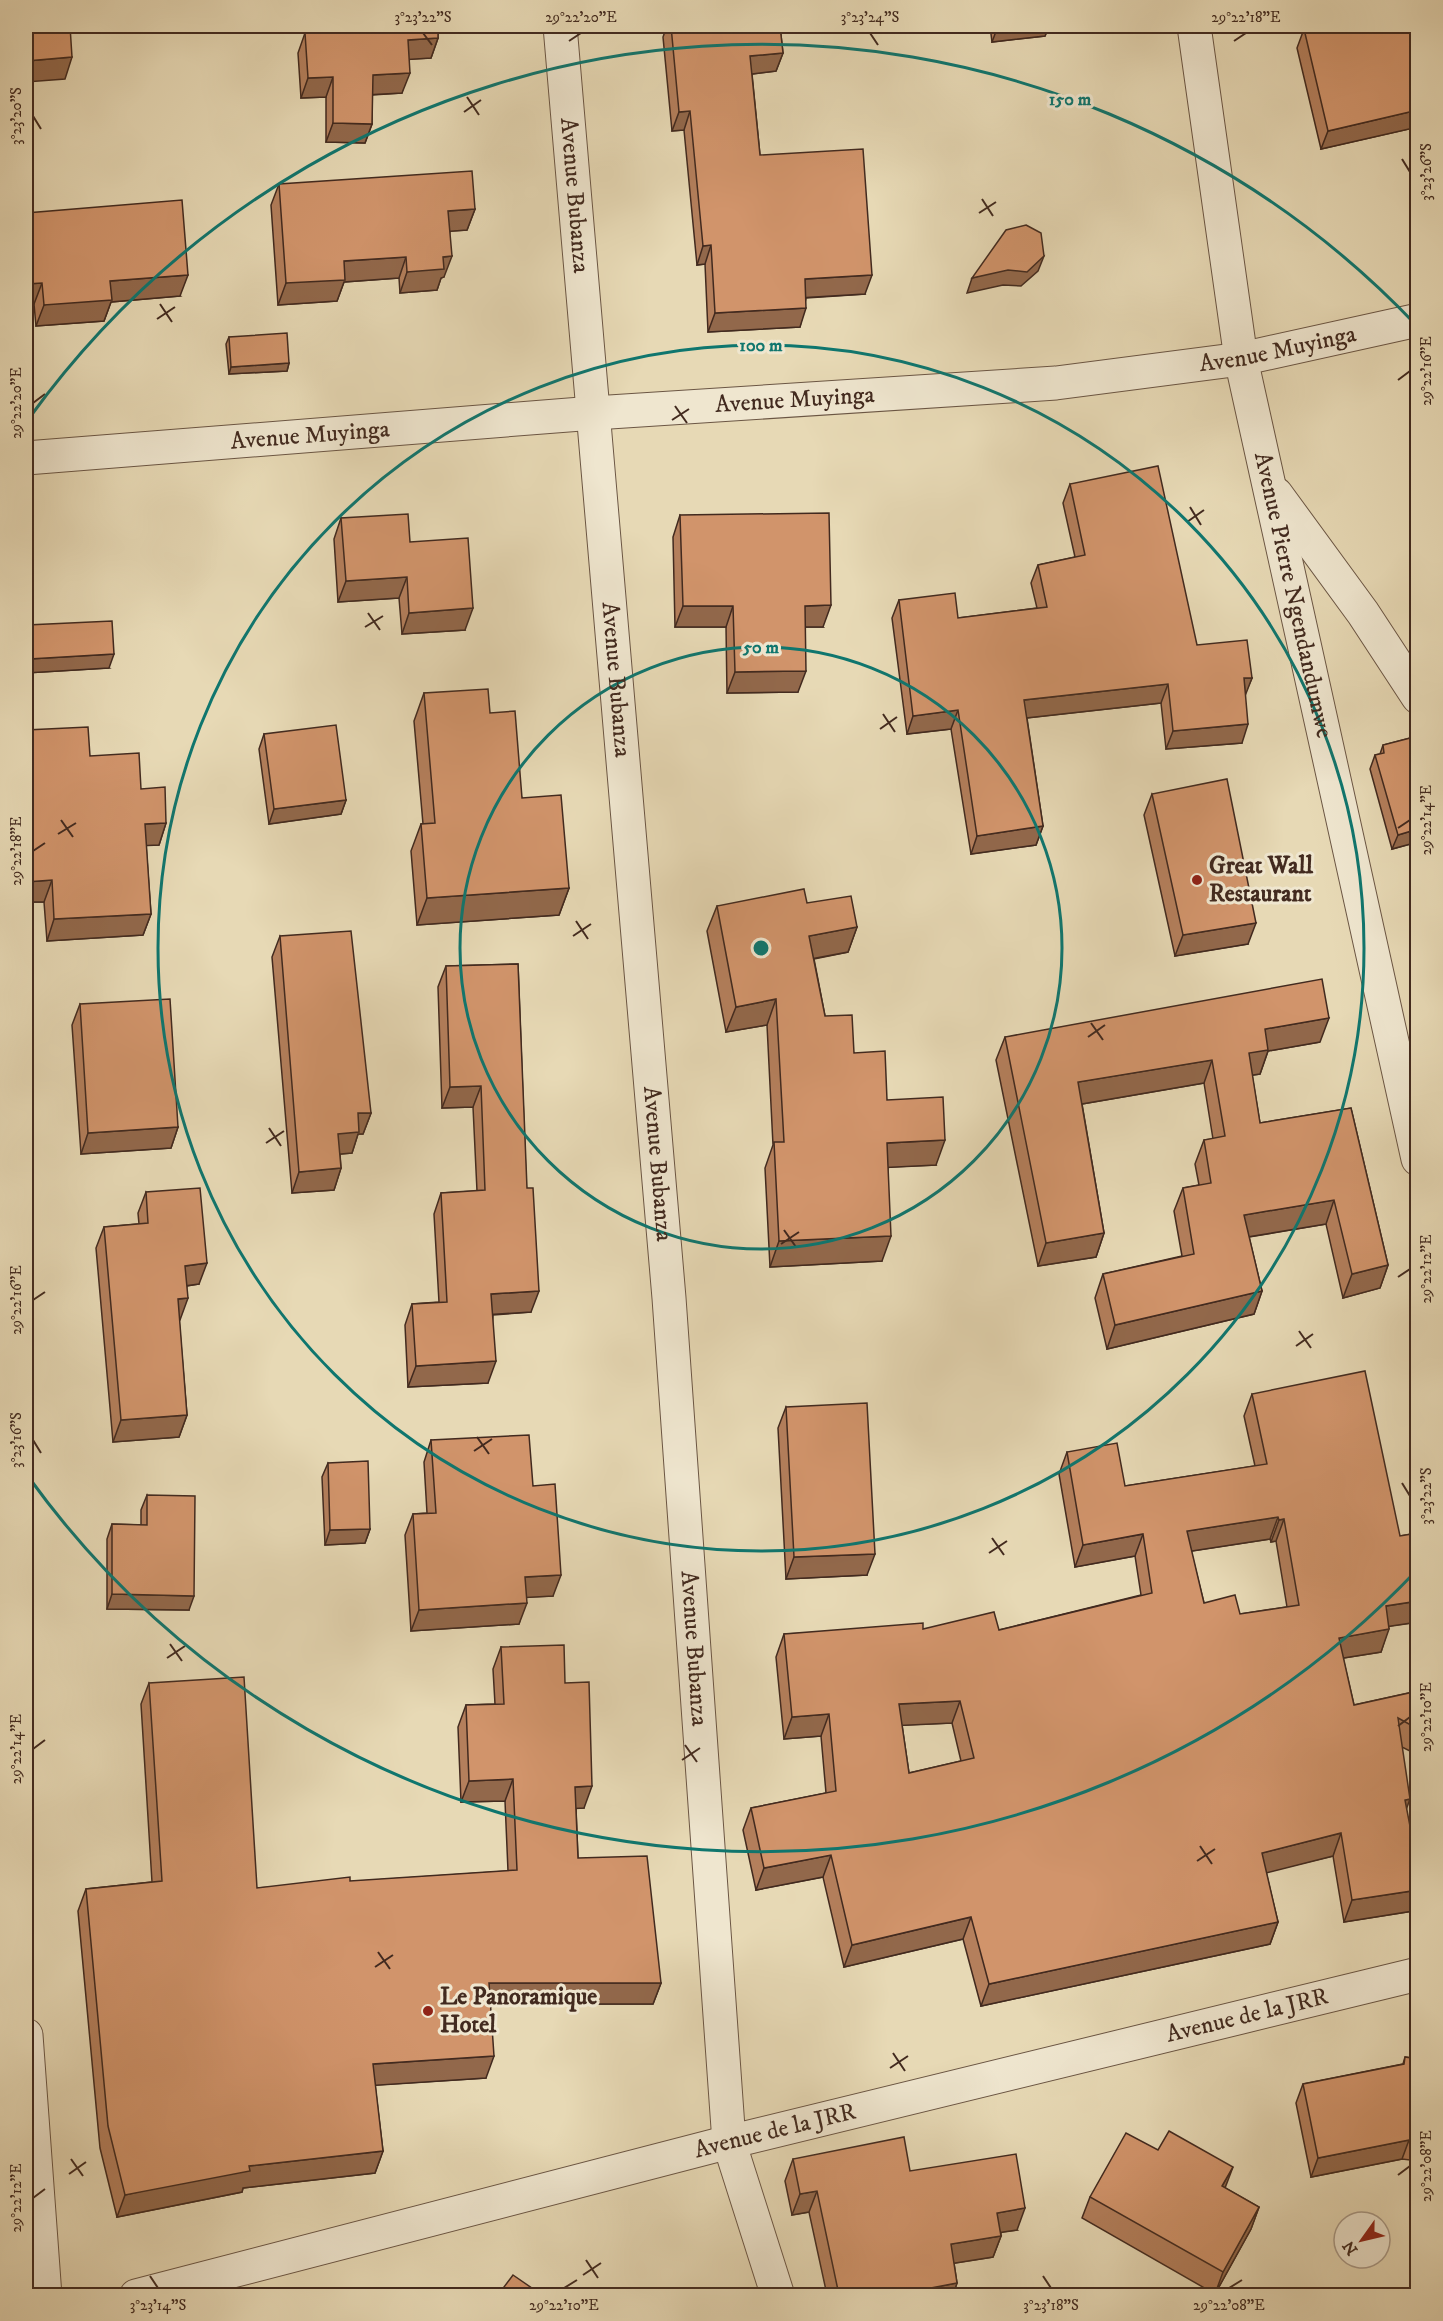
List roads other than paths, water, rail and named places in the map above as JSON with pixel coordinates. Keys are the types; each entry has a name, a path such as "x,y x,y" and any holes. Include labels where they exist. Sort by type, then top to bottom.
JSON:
{"street":[{"name":"Avenue Bubanza","path":"560,26 669,1298 729,2142 778,2295"},
{"name":"Avenue Pierre Ngendandumwe","path":"1194,26 1241,359 1418,1159"},
{"name":"Avenue Muyinga","path":"26,458 594,413 1056,383 1241,359 1418,321"},
{"path":"1269,485 1363,613 1418,697"},
{"name":"Avenue de la JRR","path":"136,2295 729,2142 1418,1974"},
{"path":"26,2035 45,2295"}],"place":[{"name":"Great Wall Restaurant","path":"1197,880"},
{"name":"Le Panoramique Hotel","path":"428,2011"}]}
